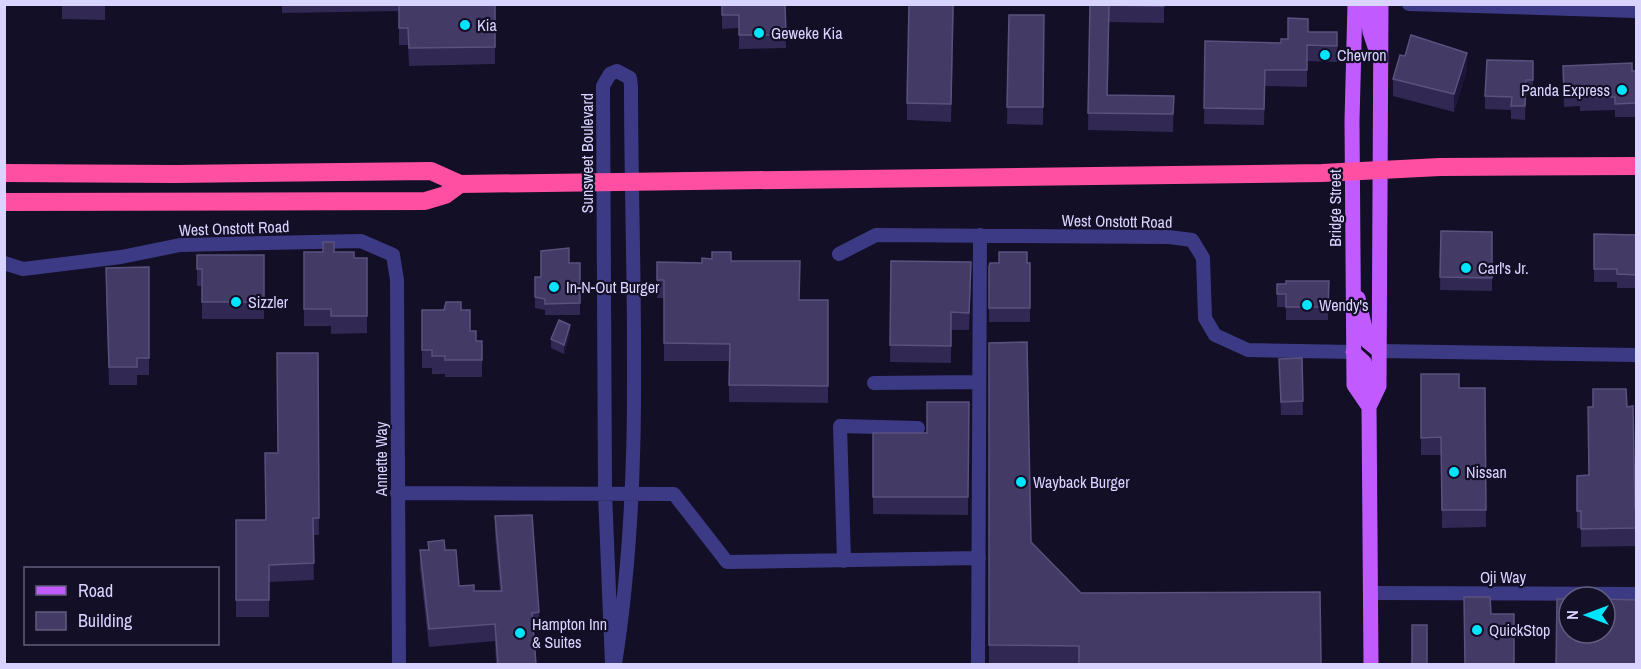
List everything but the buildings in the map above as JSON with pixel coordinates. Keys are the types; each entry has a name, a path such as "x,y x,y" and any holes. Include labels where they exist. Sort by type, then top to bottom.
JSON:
{"highway":[{"path":"4,173 175,174 431,171 460,184 1353,173 1440,167 1636,166"},
{"path":"4,202 424,201 445,195 460,184"}],"main road":[{"name":"Bridge Street","path":"1355,4 1354,385 1371,403"},
{"path":"1367,4 1370,32 1380,61"},
{"path":"1371,664 1371,403 1379,386 1381,4"},
{"path":"1353,283 1363,313 1368,342 1379,351"}],"street":[{"path":"1409,4 1636,11"},
{"name":"Sunsweet Boulevard","path":"617,71 630,78 635,430 626,595 614,664 605,494 603,86 605,79 617,71"},
{"name":"West Onstott Road","path":"840,254 876,235 1169,237 1191,240 1203,258 1205,318 1215,335 1248,350 1353,352"},
{"path":"978,664 980,236"},
{"name":"West Onstott Road","path":"4,263 23,269 121,257 180,244 361,242 393,255"},
{"name":"Annette Way","path":"393,255 397,280 399,664"},
{"path":"1379,351 1636,355"},
{"path":"874,383 979,382"},
{"path":"844,561 840,426 918,428"},
{"path":"397,493 674,494 727,562 979,558"},
{"name":"Oji Way","path":"1370,593 1636,594"}],"place":[{"name":"Kia","path":"465,25"},
{"name":"Geweke Kia","path":"759,33"},
{"name":"Chevron","path":"1325,55"},
{"name":"Panda Express","path":"1622,90"},
{"name":"Carl's Jr.","path":"1466,268"},
{"name":"In-N-Out Burger","path":"554,287"},
{"name":"Sizzler","path":"236,302"},
{"name":"Wendy's","path":"1307,305"},
{"name":"Nissan","path":"1454,472"},
{"name":"Wayback Burger","path":"1021,482"},
{"name":"QuickStop","path":"1477,630"},
{"name":"Hampton Inn & Suites","path":"520,633"}]}
